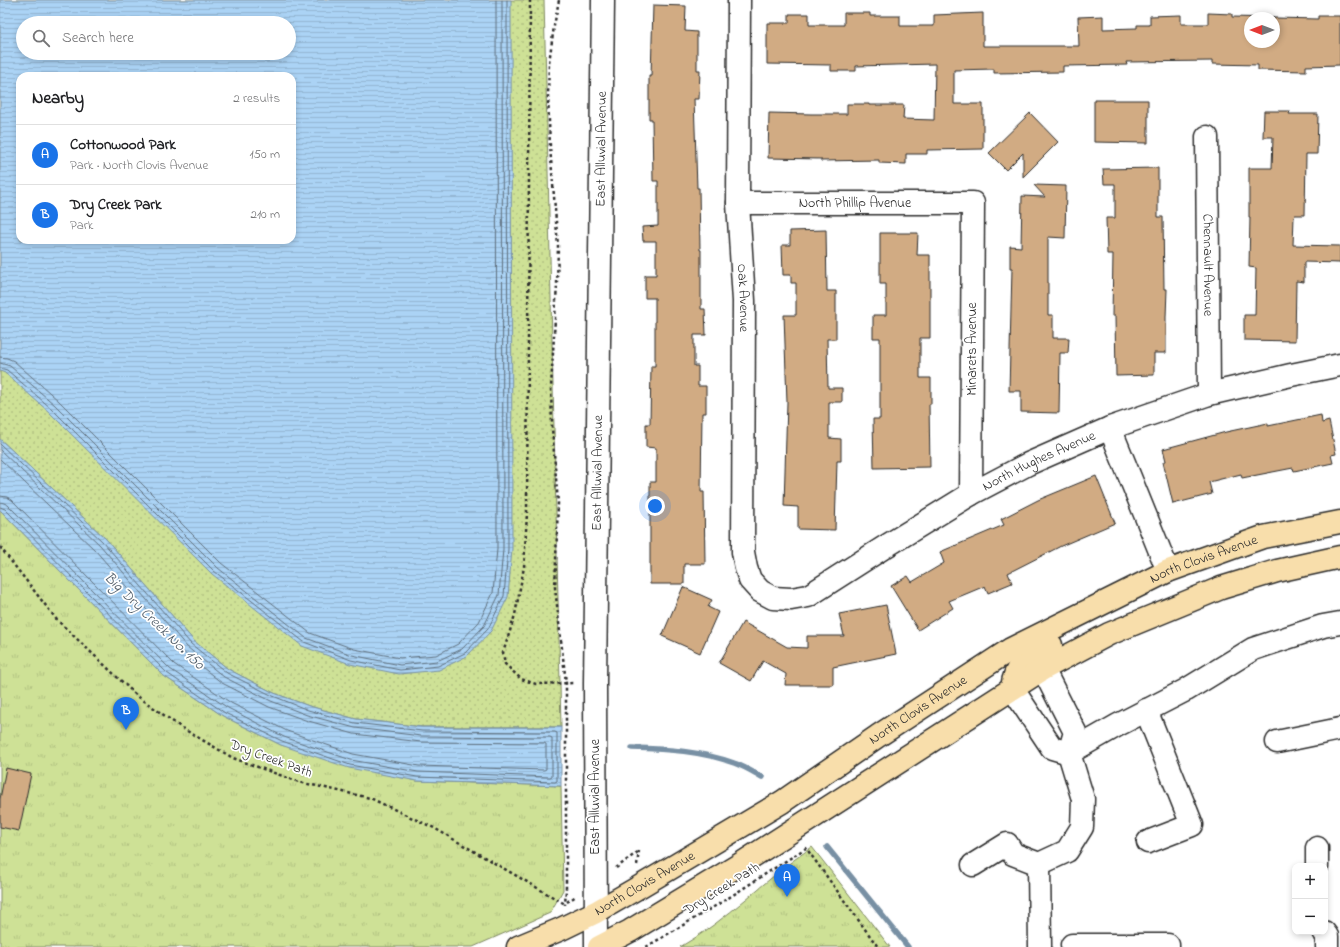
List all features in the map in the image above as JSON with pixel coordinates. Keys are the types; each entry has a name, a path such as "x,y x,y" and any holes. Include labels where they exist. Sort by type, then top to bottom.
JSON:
{"main road":[{"name":"North Clovis Avenue","path":"518,947 596,912 782,802 878,736 1011,650 1168,571 1264,537 1340,522"},
{"path":"599,947 630,931 740,865 1012,688 1043,669 1109,634 1220,588 1277,571 1340,557"},
{"path":"1012,688 1013,676 1025,659 1096,620 1129,605 1168,571"}],"street":[{"name":"East Alluvial Avenue","path":"596,947 595,683 603,0"},
{"name":"Oak Avenue","path":"739,0 738,204 744,300 743,552 750,580 760,591"},
{"name":"Chennault Avenue","path":"1207,137 1209,394"},
{"name":"North Phillip Avenue","path":"738,204 973,203"},
{"name":"Minarets Avenue","path":"971,494 973,203"},
{"name":"North Hughes Avenue","path":"760,591 773,598 791,599 808,596 971,494 1028,464 1110,428 1209,394 1340,365"},
{"path":"1110,428 1168,571"},
{"path":"1012,688 1052,748 1069,753 1118,724 1186,690 1253,649 1323,626 1340,623"},
{"path":"973,864 1007,844 1013,854 1039,864 1067,851 1082,827 1083,799 1069,753 1075,732 1043,669"},
{"path":"1146,710 1192,825 1148,842"},
{"path":"1277,742 1340,729"},
{"path":"1039,864 1040,947"},
{"path":"1326,935 1326,947"},
{"path":"1072,945 1168,945 1168,947"}],"path":[{"path":"530,0 527,513 524,567 515,616 503,653 505,664 522,679 536,684 595,683"},
{"path":"558,0 549,62 548,95 550,147 558,246 552,387 552,428 558,503 555,588 566,683"},
{"name":"Dry Creek Path","path":"0,548 57,620 136,695 182,728 233,758 299,782 370,798 434,828 565,904 566,683"},
{"name":"Dry Creek Path","path":"646,947 722,902 806,848 878,947"}],"green space":[{"path":"0,0 544,0 561,727 422,727 356,719 309,706 274,693 228,669 194,641 106,539 0,439"},
{"path":"0,510 164,676 223,716 281,745 417,781 561,786 563,890 550,913 473,947 0,947"},
{"path":"812,847 890,947 680,947 731,912 795,859"}],"water":[{"path":"0,0 511,0 512,549 508,597 491,631 467,656 439,670 399,674 350,664 302,646 212,574 49,412 5,373 0,371"},
{"path":"0,439 106,539 194,641 228,669 274,693 309,706 356,719 422,727 561,727 561,786 417,781 349,768 281,745 223,716 164,676 0,510"}],"building":[{"path":"653,5 686,6 685,31 697,32 697,70 700,70 699,99 694,99 697,188 699,188 701,309 705,309 706,335 694,335 694,366 698,366 698,386 706,386 706,413 702,413 701,492 704,492 705,564 684,564 684,584 650,584 650,482 656,482 656,448 646,447 646,424 650,424 651,366 655,366 655,298 645,298 645,275 656,275 656,241 643,241 642,227 658,226 658,181 653,181 652,119 649,119 649,76 651,76"},
{"path":"844,13 870,13 870,16 900,16 900,26 934,26 934,15 983,13 983,46 1079,46 1078,17 1103,16 1103,29 1137,28 1137,25 1150,25 1150,16 1181,15 1181,24 1208,24 1208,13 1232,14 1232,17 1244,17 1244,48 1280,48 1280,18 1318,19 1318,16 1340,16 1340,65 1306,66 1306,71 1258,70 1258,65 1212,64 1212,61 1126,62 1127,65 1063,66 1063,72 994,73 994,69 954,70 954,104 983,104 983,149 927,150 927,154 906,154 906,164 879,163 879,160 821,161 821,159 768,158 769,113 847,114 847,104 904,105 903,119 934,120 935,64 856,66 856,71 831,71 831,65 767,64 767,23 789,23 789,14 809,14 809,25 844,25"},
{"path":"1094,100 1148,100 1148,143 1094,142"},
{"path":"1264,111 1290,111 1289,114 1318,114 1317,154 1306,154 1305,215 1295,215 1294,217 1293,245 1340,246 1340,263 1304,262 1304,282 1296,281 1295,341 1244,340 1244,315 1255,315 1256,268 1249,267 1249,168 1272,168 1273,137 1263,137"},
{"path":"1030,113 1058,142 1023,177 1023,153 1006,170 989,153"},
{"path":"1158,168 1158,217 1163,217 1164,289 1167,289 1166,353 1154,353 1154,375 1116,376 1115,316 1112,316 1113,254 1107,254 1106,218 1115,218 1115,184 1104,184 1103,169"},
{"path":"1034,185 1066,186 1065,238 1048,237 1048,315 1053,315 1053,338 1069,338 1068,353 1060,353 1059,413 1021,412 1021,391 1009,391 1012,268 1010,268 1010,246 1021,247 1022,196 1045,197"},
{"path":"826,230 827,291 836,291 836,339 827,339 828,388 842,388 842,402 829,402 829,438 841,439 841,461 837,461 835,530 798,529 798,507 784,506 787,402 784,315 796,315 796,283 791,283 791,275 783,275 782,245 790,245 790,231"},
{"path":"880,233 918,233 917,255 930,255 930,338 920,338 920,378 931,378 931,404 929,404 930,467 874,468 873,419 880,419 880,338 873,338 873,315 886,315 886,284 880,284"},
{"path":"1321,415 1322,423 1329,421 1336,454 1331,455 1333,463 1294,471 1293,468 1242,478 1241,474 1209,482 1212,494 1173,504 1163,462 1166,461 1163,449 1226,432 1268,423 1268,426"},
{"path":"1096,476 1115,523 1061,546 1008,573 1012,583 988,593 985,586 949,601 953,608 918,630 891,586 908,576 912,582 944,563 940,552 1004,525 1001,519 1038,500"},
{"path":"683,587 712,600 708,607 718,612 700,653 662,636"},
{"path":"886,605 896,654 833,667 833,685 785,685 786,674 763,661 751,681 719,663 743,622 787,647 807,648 807,636 844,636 839,614"},
{"path":"6,768 31,774 19,831 0,827 0,799"}],"waterway":[{"name":"Big Dry Creek No. 150","path":"632,748 696,753 737,764 762,777"},
{"name":"Big Dry Creek No. 150","path":"827,847 908,947"}],"place":[{"name":"Dry Creek Park","path":"126,730"},
{"name":"Cottonwood Park","path":"787,897"}]}
